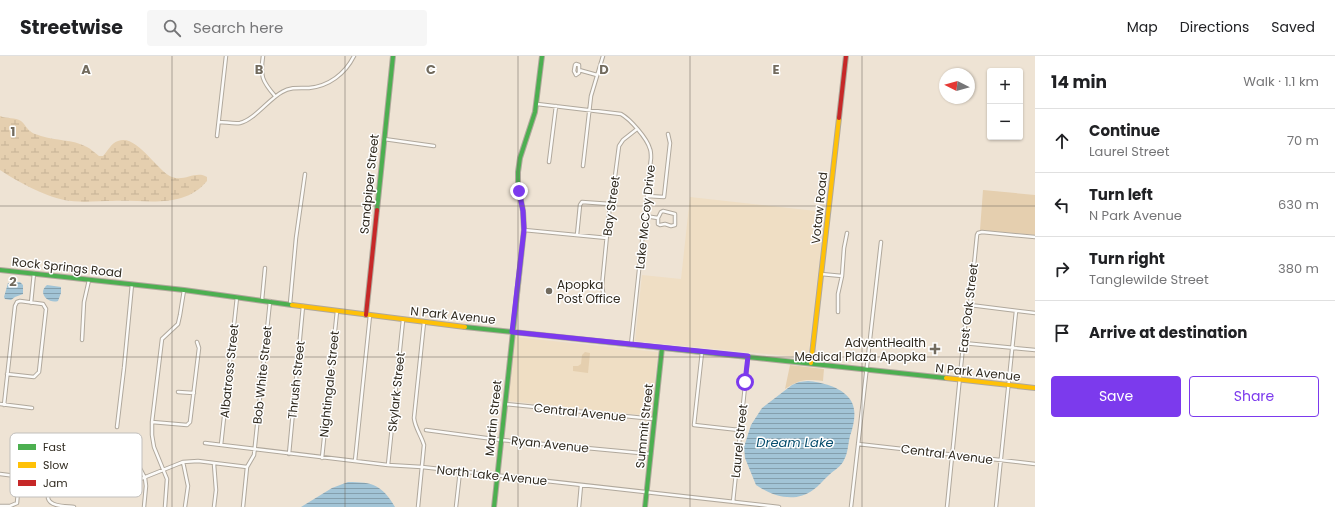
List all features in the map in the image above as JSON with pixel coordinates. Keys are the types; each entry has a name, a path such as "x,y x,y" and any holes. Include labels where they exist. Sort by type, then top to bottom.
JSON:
{"street":[{"path":"217,136 226,56"},
{"path":"263,56 263,82 275,96"},
{"path":"219,122 245,122 282,91 290,88 316,87 331,81 345,70 354,56"},
{"name":"Sandpiper Street","path":"355,461 384,139 393,56"},
{"name":"Martin Street","path":"494,507 524,230 523,211 518,185 518,172 520,158 533,121 542,56"},
{"path":"583,166 589,110 594,82 603,56"},
{"name":"Votaw Road","path":"811,363 846,56"},
{"path":"580,70 597,75"},
{"name":"Lake McCoy Drive","path":"536,104 621,114 626,117 637,129 650,149 651,158 630,345"},
{"path":"549,162 556,106"},
{"name":"Bay Street","path":"603,292 602,286 610,204 619,146 623,140 637,129"},
{"path":"647,196 664,197 670,143 668,134"},
{"path":"384,139 434,146"},
{"path":"290,304 296,238 305,174"},
{"path":"576,235 580,205 582,202 610,204"},
{"path":"663,211 674,213 676,215 675,225 658,225 658,218 663,211"},
{"path":"645,216 658,218"},
{"path":"524,230 607,238"},
{"name":"East Oak Street","path":"947,507 963,343 966,316 970,305 976,237 978,233 982,232 1035,237"},
{"path":"838,312 838,294 842,276 844,248 847,233"},
{"path":"851,507 881,242"},
{"path":"262,300 265,268"},
{"name":"Rock Springs Road","path":"0,270 132,284"},
{"path":"31,303 34,273"},
{"path":"821,274 842,276"},
{"path":"82,340 84,302 89,279"},
{"path":"117,427 132,284"},
{"name":"N Park Avenue","path":"132,284 270,301 404,320 1035,388"},
{"path":"165,507 168,486 167,479 154,447 152,422 162,339 178,324 184,290"},
{"name":"Albatross Street","path":"221,445 237,297"},
{"path":"4,405 7,374 15,306 20,301 43,304 46,309 39,372 34,377 7,374"},
{"name":"Bob White Street","path":"243,507 247,467 254,455 255,449 270,301"},
{"path":"970,305 1035,313"},
{"name":"Thrush Street","path":"288,454 304,306"},
{"name":"Nightingale Street","path":"322,458 337,310"},
{"path":"996,507 1016,311"},
{"name":"Skylark Street","path":"388,465 404,320"},
{"path":"418,507 424,445 415,426 414,418 424,322"},
{"path":"152,422 189,424 199,348 197,342"},
{"path":"963,343 1035,350"},
{"name":"Summit Street","path":"645,507 662,348"},
{"path":"702,352 694,424 740,430"},
{"name":"Laurel Street","path":"733,502 748,356"},
{"path":"178,392 194,393"},
{"path":"0,404 32,408"},
{"name":"Central Avenue","path":"505,404 654,420"},
{"name":"Ryan Avenue","path":"426,430 501,440 651,454"},
{"name":"North Lake Avenue","path":"205,443 322,458 647,491 757,506 779,507"},
{"name":"Central Avenue","path":"858,444 1035,464"},
{"path":"144,478 163,469 190,461 247,467"},
{"path":"183,462 188,486 185,507"},
{"path":"214,464 216,490 214,507"},
{"path":"456,507 460,471"},
{"path":"0,474 10,475"},
{"path":"142,474 146,486 144,507"},
{"path":"578,507 581,485"},
{"path":"0,506 10,506 17,502 18,497"},
{"path":"48,497 52,504 74,507"}],"shaded area":[{"path":"690,197 825,212 808,358 635,341 642,275 681,279"},
{"path":"515,337 658,352 651,416 508,401"}],"green space":[{"path":"0,116 19,120 30,131 37,135 81,144 99,156 103,156 111,145 118,141 125,140 132,142 172,177 181,178 194,175 203,175 207,177 207,181 187,196 175,200 82,202 56,198 31,188 0,170"},
{"path":"983,190 1035,195 1035,235 980,230"},
{"path":"585,352 590,353 588,373 573,371 573,366 578,366 581,364 582,355"},
{"path":"790,365 824,369 823,381 803,380 785,389"}],"water":[{"path":"20,282 23,285 23,294 11,300 5,299 4,297 8,283"},
{"path":"47,285 61,287 61,293 58,301 54,302 45,297 43,291"},
{"name":"Dream Lake","path":"808,381 825,384 836,388 849,398 854,407 853,427 846,454 839,467 806,494 784,497 770,493 756,485 745,458 744,447 751,425 762,408 792,385 799,382"},
{"path":"348,482 364,483 376,486 386,494 395,507 301,507 332,488"}],"traffic: fast":[{"path":"377,210 393,56"},
{"path":"494,507 524,230 523,211 518,185 518,172 520,158 535,112 542,56"},
{"path":"0,270 184,290 292,305"},
{"path":"465,327 946,378"},
{"path":"645,507 662,348"}],"traffic: slow":[{"path":"811,363 839,118"},
{"path":"292,305 465,327"},
{"path":"946,378 1035,388"}],"traffic: jam":[{"path":"839,118 846,56"},
{"path":"366,315 377,210"}],"place":[{"name":"Apopka Post Office","path":"549,291"},
{"name":"AdventHealth Medical Plaza Apopka","path":"935,349"}],"route":[{"path":"519,191 524,218 524,230 512,332 748,356 745,382"}]}
